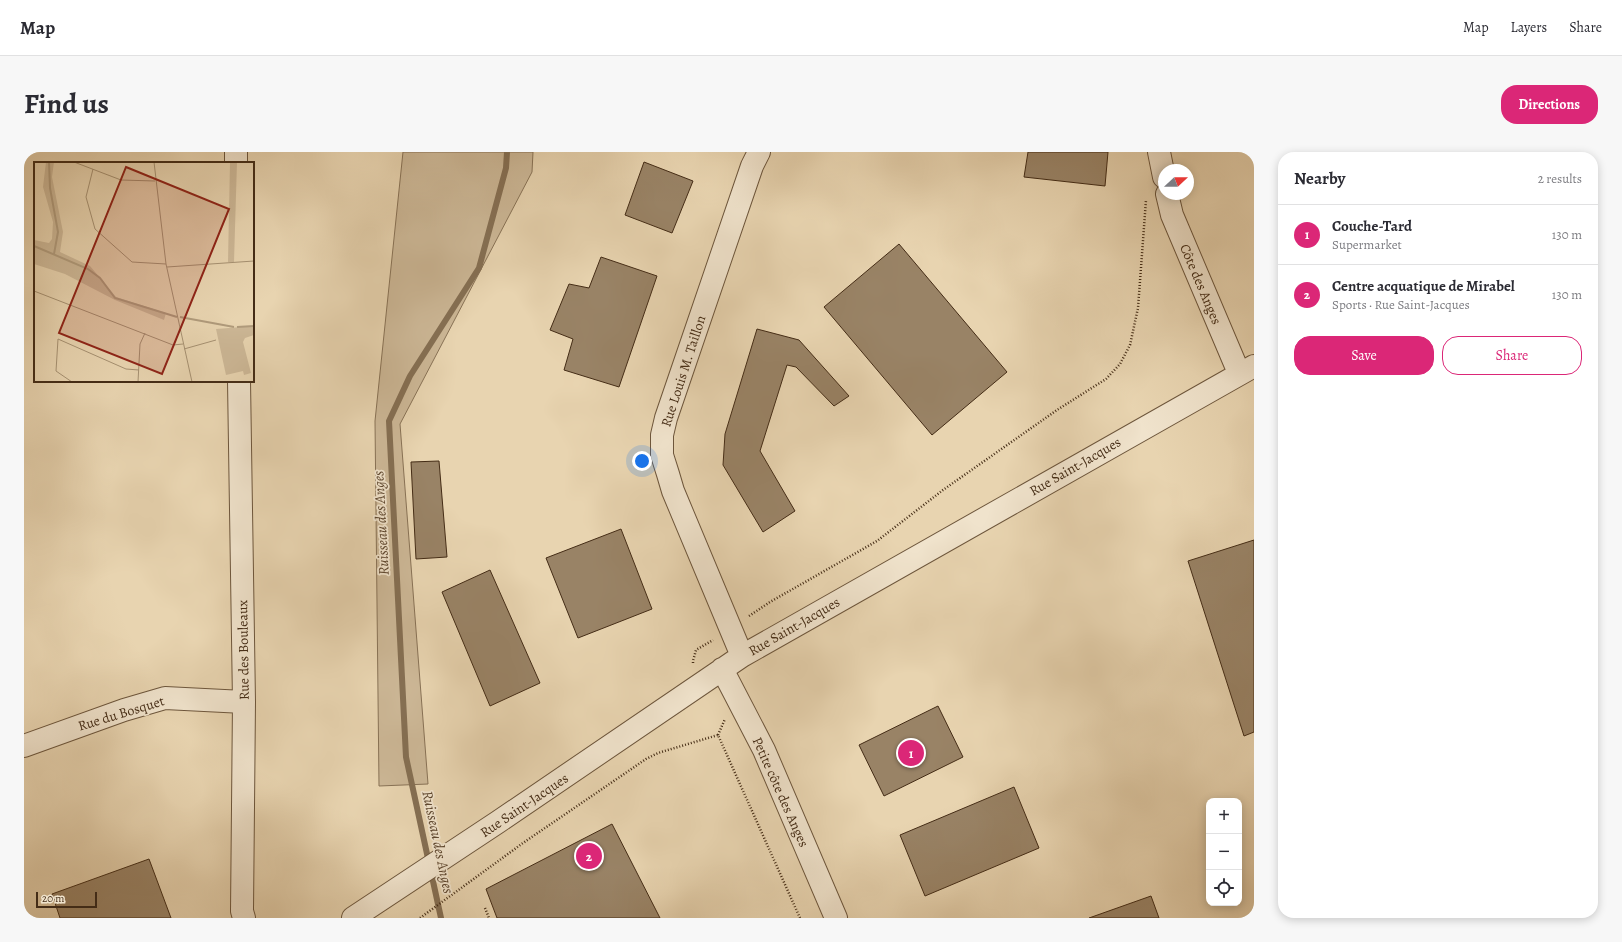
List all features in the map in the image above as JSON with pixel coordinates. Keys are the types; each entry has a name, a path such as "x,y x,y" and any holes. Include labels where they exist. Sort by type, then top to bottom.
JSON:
{"street":[{"name":"Rue Louis M. Taillon","path":"742,656 673,491 662,455 662,435 666,418 752,166 759,152"},
{"path":"1159,152 1161,164"},
{"name":"Côte des Anges","path":"1169,200 1172,215 1246,370"},
{"name":"Rue Saint-Jacques","path":"353,918 742,656 1246,370"},
{"name":"Rue des Bouleaux","path":"239,382 244,702 242,911 244,918"},
{"name":"Petite côte des Anges","path":"713,675 764,750 836,918"},
{"name":"Rue du Bosquet","path":"24,746 124,710 165,698 244,702"}],"path":[{"path":"713,675 693,661 696,650 770,602 877,541 949,486 1057,410 1106,379 1120,364 1130,345 1138,308 1146,199"},
{"path":"727,713 718,735 800,918"},
{"path":"420,918 522,843 646,759 658,753 718,735"},
{"path":"485,908 489,918"}],"shaded area":[{"path":"403,152 533,152 532,172 400,424 428,784 379,786 375,421"}],"building":[{"path":"1028,152 1108,152 1105,186 1024,177"},
{"path":"644,162 693,181 672,233 625,215"},
{"path":"899,244 1007,372 932,435 824,307"},
{"path":"601,257 657,276 619,387 564,370 573,339 550,330 569,284 589,288"},
{"path":"757,329 799,340 849,396 834,406 796,367 787,365 760,451 795,511 763,532 723,465 725,434"},
{"path":"439,461 447,557 416,559 411,462"},
{"path":"621,529 652,609 578,638 546,558"},
{"path":"1254,540 1254,732 1244,736 1188,561"},
{"path":"490,570 540,683 490,706 442,592"},
{"path":"938,706 963,757 884,796 859,745"},
{"path":"1014,787 1039,848 925,896 900,835"},
{"path":"612,824 660,918 497,918 486,889"},
{"path":"149,859 171,918 60,918 52,894"},
{"path":"1151,896 1159,918 1089,918"}],"waterway":[{"name":"Ruisseau des Anges","path":"429,863 406,757 389,421 410,376 479,268 506,168 507,152"},
{"name":"Ruisseau des Anges","path":"431,872 441,918"}],"place":[{"name":"Couche-Tard","path":"911,753"},
{"name":"Centre acquatique de Mirabel","path":"589,856"}]}
